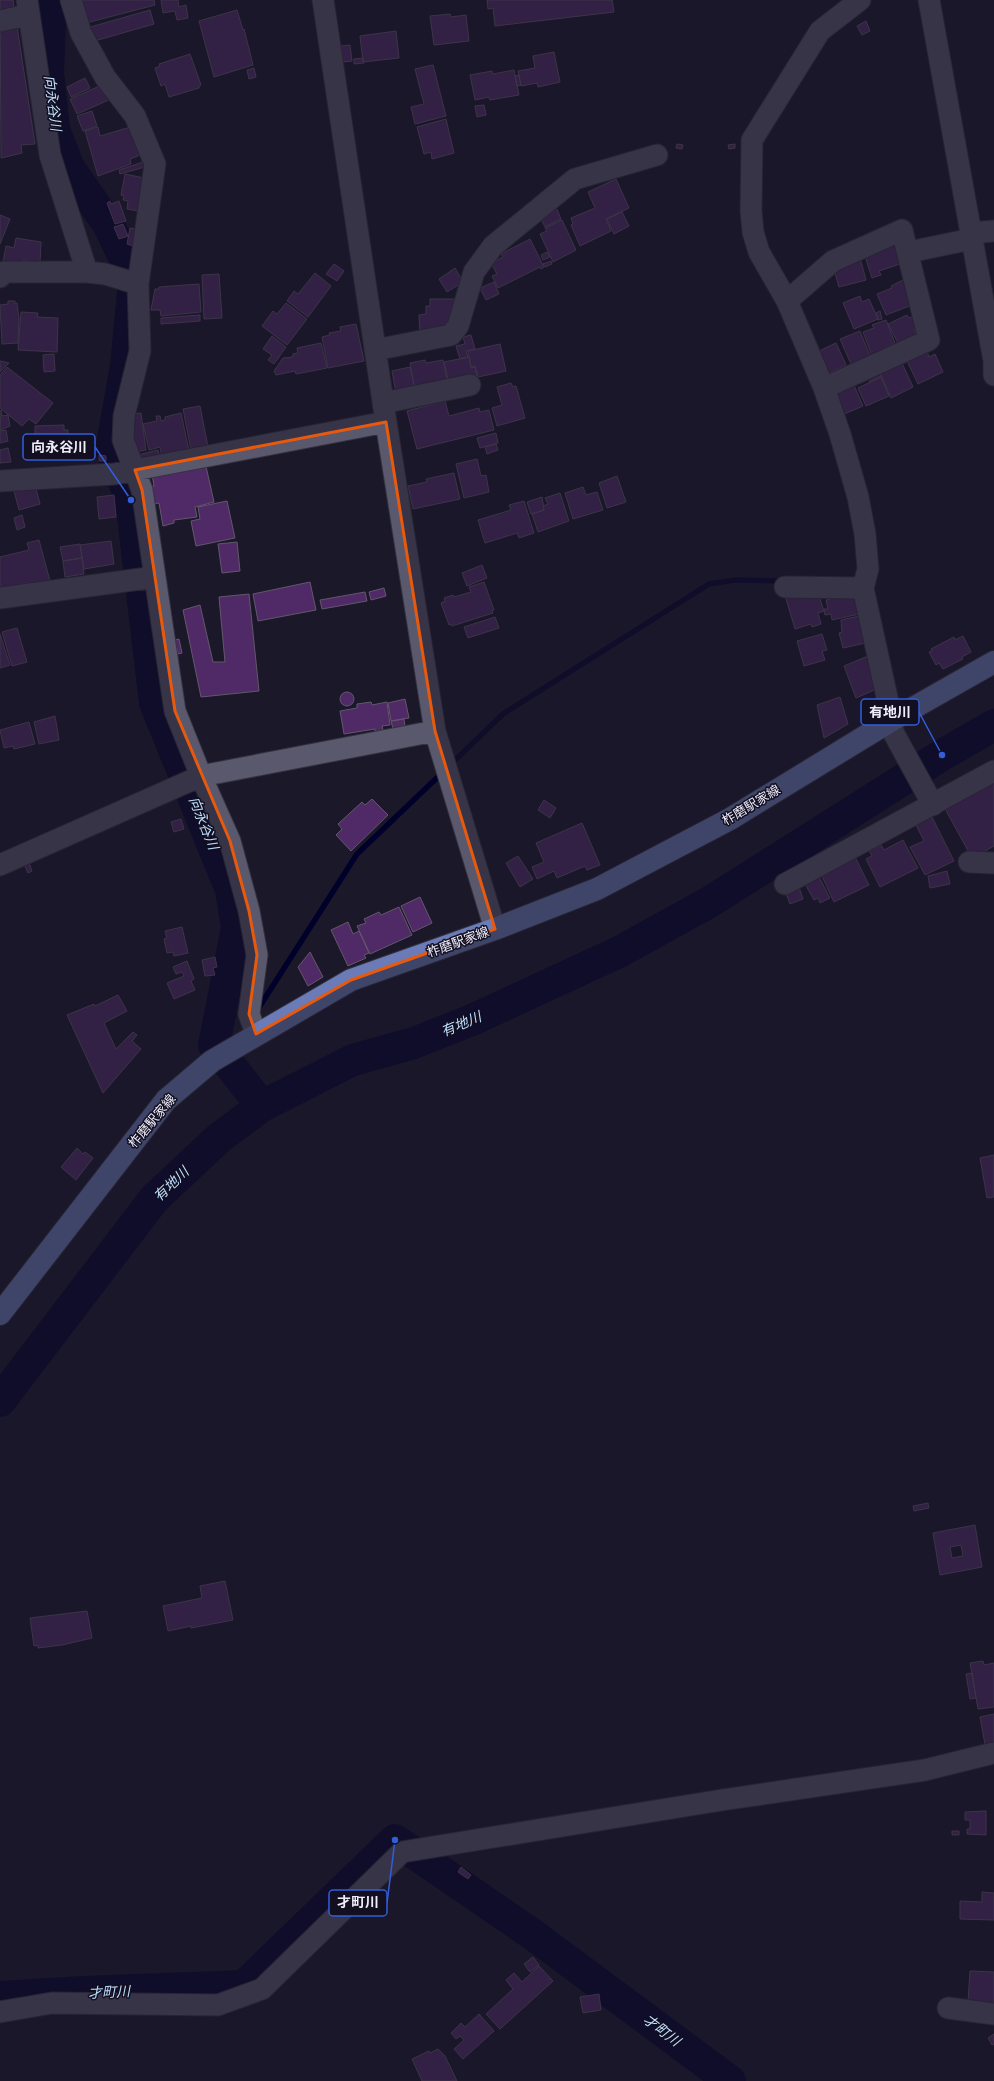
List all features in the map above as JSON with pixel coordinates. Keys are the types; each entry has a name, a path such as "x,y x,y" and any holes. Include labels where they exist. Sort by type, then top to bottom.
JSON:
{"main road":[{"name":"柞磨駅家線","path":"0,1314 166,1100 221,1056 256,1034 351,980 495,929 597,889 723,823 893,726 994,662"}],"street":[{"path":"69,0 81,32 105,77 135,116 155,164 138,284 140,351 124,416 123,440 142,490 176,711 201,776 230,842 249,911 257,955 249,1014 256,1034"},
{"path":"323,0 384,413 435,731 495,929"},
{"path":"860,0 820,31 752,140 752,232 759,252 787,301 824,388 858,497 865,534 868,569 863,588 893,726 933,805"},
{"path":"929,0 994,361 994,375"},
{"path":"0,21 27,8 50,156 96,273"},
{"path":"375,350 451,335 458,326 474,272 493,246 575,178 657,155"},
{"path":"787,301 833,261 902,230 909,252 929,340 824,388"},
{"path":"909,252 962,241 982,232 994,232"},
{"path":"0,276 4,272 96,273 138,284"},
{"path":"0,481 114,474 135,470 384,413 470,385"},
{"path":"0,598 155,577"},
{"path":"785,587 863,588"},
{"path":"0,865 201,776 435,731"},
{"path":"785,884 994,771"},
{"path":"970,862 994,863"},
{"path":"0,2012 52,2003 218,2005 262,1989 402,1852 722,1800 925,1770 994,1753"},
{"path":"948,2008 994,2014"}],"highlighted area":[{"path":"386,422 435,731 495,929 351,980 256,1034 249,1014 257,955 249,911 230,841 175,711 142,490 135,470"}],"building":[{"path":"0,0 13,0 35,144 21,145 22,153 1,158"},
{"path":"154,0 155,5 86,23 80,1"},
{"path":"161,0 178,0 179,7 186,5 188,18 177,20 175,11 163,13"},
{"path":"487,0 612,0 614,12 495,26 493,8 488,9"},
{"path":"150,10 154,24 91,42 87,28"},
{"path":"237,10 243,30 244,29 253,65 214,77 199,21"},
{"path":"450,14 451,17 466,15 469,41 434,45 430,16"},
{"path":"866,21 870,31 862,35 857,26"},
{"path":"396,31 399,58 363,62 360,36"},
{"path":"350,45 352,61 343,62 341,46"},
{"path":"554,52 560,82 538,87 537,83 521,86 518,71 535,68 533,56"},
{"path":"190,54 201,85 199,88 169,97 165,84 161,86 155,68 160,66 159,64"},
{"path":"363,58 364,63 354,64 354,59"},
{"path":"433,65 446,116 415,124 411,107 424,104 415,69"},
{"path":"254,68 256,77 249,79 247,70"},
{"path":"514,70 519,95 490,100 489,97 475,100 470,75 492,71 493,74"},
{"path":"519,75 521,85 517,86 515,76"},
{"path":"85,78 90,88 71,97 67,87"},
{"path":"104,84 111,99 77,114 70,99"},
{"path":"484,105 486,115 477,117 475,106"},
{"path":"92,111 97,126 83,131 77,116"},
{"path":"446,119 454,153 432,159 431,152 424,154 417,127"},
{"path":"134,126 141,153 130,159 131,164 98,176 85,131 98,127 100,136"},
{"path":"677,144 683,145 682,149 676,148"},
{"path":"735,144 735,148 729,149 728,145"},
{"path":"143,162 145,167 120,174 119,170"},
{"path":"125,174 144,178 139,211 127,209 128,201 123,200 124,196 121,195"},
{"path":"616,179 629,208 606,219 611,231 580,246 571,225 573,224 571,218 595,208 588,192"},
{"path":"110,201 111,204 119,201 126,221 115,224 107,203"},
{"path":"555,205 561,219 545,227 538,213"},
{"path":"622,212 629,226 614,234 607,219"},
{"path":"0,215 10,219 0,244"},
{"path":"562,220 576,250 553,262 540,234 547,231 545,228"},
{"path":"123,224 128,236 119,239 114,227"},
{"path":"130,228 137,229 133,246 127,244"},
{"path":"899,237 903,249 896,251 900,264 879,271 881,275 872,278 865,256"},
{"path":"16,238 41,242 40,263 23,260 22,265 3,262 6,246 14,248"},
{"path":"530,239 544,267 541,269 540,267 498,288 492,276 497,274 491,263 503,257 501,254"},
{"path":"547,252 550,257 543,260 541,255"},
{"path":"860,258 866,280 839,287 833,266"},
{"path":"551,261 552,264 545,267 543,264"},
{"path":"334,264 344,271 337,281 326,274"},
{"path":"455,268 463,282 447,292 439,279"},
{"path":"315,273 331,286 308,317 287,301 294,291 298,294"},
{"path":"219,274 222,318 204,319 202,275"},
{"path":"905,279 912,305 886,315 877,294 892,288 891,286"},
{"path":"494,282 499,294 486,300 480,288"},
{"path":"199,284 201,312 161,316 160,310 151,310 155,289 159,289 159,287"},
{"path":"860,296 862,302 869,299 878,319 854,329 843,303"},
{"path":"430,299 455,299 454,327 420,334 419,315 426,314 426,306 430,306"},
{"path":"8,301 15,301 15,304 17,303 19,319 18,343 2,344 0,305 8,304"},
{"path":"286,303 307,319 287,345 262,326 273,311 277,314"},
{"path":"880,311 882,319 878,320 876,313"},
{"path":"21,312 38,313 37,317 58,318 57,352 18,350"},
{"path":"200,315 200,321 161,324 161,318"},
{"path":"907,315 909,318 914,316 920,328 914,330 917,336 899,345 888,324"},
{"path":"886,320 895,343 881,350 882,352 872,356 863,332 874,328 872,325"},
{"path":"356,324 364,361 328,368 322,337 330,335 329,333 341,331 340,327"},
{"path":"860,331 870,356 851,364 840,339"},
{"path":"471,335 475,349 466,351 468,357 460,359 456,346 465,344 463,337"},
{"path":"272,336 286,347 274,364 268,360 272,355 263,349"},
{"path":"321,343 327,368 296,374 295,371 276,375 274,371 283,358 293,357 293,354 298,353 297,348"},
{"path":"836,343 846,365 827,374 817,352"},
{"path":"500,344 506,371 478,377 475,366 471,367 468,351"},
{"path":"927,351 929,357 935,354 943,372 918,384 907,361"},
{"path":"54,354 55,371 44,372 43,355"},
{"path":"469,357 471,368 475,367 477,378 449,384 444,362"},
{"path":"425,360 426,363 443,360 448,384 415,390 410,363"},
{"path":"0,361 9,363 0,372"},
{"path":"902,363 913,387 891,398 879,371"},
{"path":"7,367 53,403 36,424 29,419 22,426 0,408 0,375"},
{"path":"410,367 415,389 396,393 392,371"},
{"path":"878,370 881,376 870,382 867,375"},
{"path":"881,377 889,396 866,406 858,388"},
{"path":"511,383 513,387 516,386 525,418 497,426 492,408 502,405 497,387"},
{"path":"853,383 863,406 842,415 830,389"},
{"path":"445,401 449,416 479,408 480,412 489,410 494,430 417,449 407,411"},
{"path":"200,406 208,447 191,450 183,409"},
{"path":"1,410 2,416 8,415 10,426 0,430"},
{"path":"141,413 146,450 135,452 130,414"},
{"path":"181,413 189,451 162,457 160,447 149,450 143,424 157,421 156,416 160,416 161,421 165,420 165,417"},
{"path":"64,425 64,430 68,430 68,450 81,450 81,457 32,459 31,437 35,437 35,426"},
{"path":"6,430 8,441 0,443 0,431"},
{"path":"496,433 498,443 480,448 477,438"},
{"path":"496,444 498,450 487,454 485,447"},
{"path":"8,448 11,462 0,463 0,450"},
{"path":"158,450 160,458 140,463 138,455"},
{"path":"99,455 106,456 106,461 99,461"},
{"path":"477,459 481,476 486,475 489,492 464,498 456,464"},
{"path":"205,462 214,502 195,507 197,517 174,520 174,523 163,526 159,503 153,504 149,488 154,486 152,474"},
{"path":"454,473 460,499 413,509 408,486 427,482 426,479"},
{"path":"617,476 626,502 607,508 599,483"},
{"path":"35,485 40,504 19,510 14,491"},
{"path":"583,487 586,495 597,492 603,510 573,519 565,493"},
{"path":"560,493 569,521 538,532 532,514 544,510 543,506 548,504 545,498"},
{"path":"114,495 116,517 99,519 97,497"},
{"path":"542,497 544,510 531,514 527,502"},
{"path":"227,501 235,538 196,546 191,521 200,519 198,507"},
{"path":"524,501 534,533 519,538 517,533 485,543 478,520 511,510 509,505"},
{"path":"22,515 25,527 17,530 14,518"},
{"path":"39,540 50,581 29,587 27,583 22,584 23,586 0,591 0,557 29,550 27,543"},
{"path":"111,541 114,564 84,569 80,545"},
{"path":"237,542 240,571 222,573 218,544"},
{"path":"80,544 82,558 63,561 60,547"},
{"path":"82,558 84,574 65,577 63,561"},
{"path":"482,565 487,578 467,586 462,573"},
{"path":"310,582 316,610 258,621 253,594"},
{"path":"484,582 494,610 492,611 493,613 452,626 451,624 449,625 441,603 445,601 444,598 471,592 469,587"},
{"path":"384,588 386,596 371,600 369,592"},
{"path":"859,590 864,613 832,620 831,614 825,615 824,609 828,609 826,600"},
{"path":"365,592 367,601 322,609 320,600"},
{"path":"784,592 818,593 824,611 818,613 821,624 812,627 811,624 795,629"},
{"path":"249,594 259,691 201,697 183,610 200,605 213,662 225,662 219,597"},
{"path":"864,615 870,642 843,648 839,633 842,632 841,620"},
{"path":"495,617 499,628 468,638 464,627"},
{"path":"17,628 27,662 12,666 2,632"},
{"path":"0,634 10,665 0,668"},
{"path":"822,634 827,650 822,651 825,660 804,666 797,641"},
{"path":"963,636 971,652 962,657 963,659 943,669 939,663 936,665 929,652 932,651 931,649 954,637 955,640"},
{"path":"179,639 182,653 178,654 175,640"},
{"path":"868,656 879,688 856,698 844,666"},
{"path":"347,692 352,694 354,699 352,704 347,706 342,704 340,699 342,694"},
{"path":"840,697 848,724 824,738 817,705"},
{"path":"405,699 409,718 391,721 388,703"},
{"path":"371,702 372,705 387,702 390,725 382,726 383,730 375,732 375,729 344,734 340,711 357,708 357,704"},
{"path":"55,716 59,740 39,744 34,722"},
{"path":"404,719 405,726 393,729 391,721"},
{"path":"29,722 35,744 14,749 13,746 4,748 0,730"},
{"path":"994,783 994,846 972,858 944,807"},
{"path":"372,799 388,815 351,851 336,835 342,829 338,824 362,802 365,805"},
{"path":"544,800 556,808 550,818 538,810"},
{"path":"931,815 954,861 925,875 910,847 924,841 915,823"},
{"path":"181,819 184,829 174,832 171,822"},
{"path":"582,823 600,865 587,870 585,866 557,878 554,871 537,879 532,867 544,862 536,843"},
{"path":"903,840 918,868 880,887 866,859 872,856 869,851 881,845 884,850"},
{"path":"518,856 533,879 520,887 506,863"},
{"path":"855,857 869,885 834,902 821,874"},
{"path":"29,863 32,871 28,873 24,864"},
{"path":"947,871 950,884 930,888 928,876"},
{"path":"818,875 830,898 820,903 818,898 814,900 804,882"},
{"path":"799,887 803,899 790,904 785,891"},
{"path":"420,897 432,923 413,932 401,906"},
{"path":"399,907 412,935 370,954 357,926 366,923 364,919 379,912 381,915"},
{"path":"348,922 353,934 359,931 369,953 364,955 366,958 348,966 331,930"},
{"path":"182,927 188,953 174,956 173,952 167,953 164,939 167,938 165,931"},
{"path":"310,952 323,977 308,986 298,967"},
{"path":"215,957 217,967 213,968 215,975 205,976 202,960"},
{"path":"187,961 194,979 191,981 195,990 174,999 167,983 184,976 182,972 176,974 173,967"},
{"path":"118,995 127,1011 104,1023 116,1049 133,1032 137,1035 132,1041 141,1049 103,1093 67,1015 94,1004 95,1006"},
{"path":"77,1148 83,1154 85,1152 93,1158 76,1180 61,1167"},
{"path":"994,1155 994,1197 987,1198 980,1158"},
{"path":"928,1503 929,1508 914,1511 913,1506"},
{"path":"975,1525 982,1567 940,1575 933,1533","holes":["961,1545 963,1556 952,1558 950,1547"]},
{"path":"225,1581 233,1620 168,1631 163,1606 202,1598 200,1586"},
{"path":"87,1611 92,1638 62,1645 38,1648 38,1645 34,1646 30,1618"},
{"path":"983,1661 984,1665 994,1663 994,1707 978,1709 970,1663"},
{"path":"972,1673 976,1698 970,1699 966,1674"},
{"path":"994,1714 994,1748 986,1750 980,1717"},
{"path":"986,1811 986,1835 967,1834 967,1829 970,1829 970,1820 965,1820 965,1812"},
{"path":"952,1831 959,1831 959,1835 952,1835"},
{"path":"461,1867 471,1875 468,1879 458,1872"},
{"path":"982,1892 994,1893 994,1920 960,1919 960,1901 982,1902"},
{"path":"533,1957 539,1965 530,1972 524,1964"},
{"path":"539,1966 553,1981 500,2029 486,2014 513,1989 506,1980 514,1973 522,1982"},
{"path":"970,1971 994,1972 994,2003 968,2002"},
{"path":"599,1994 601,2010 583,2013 580,1997"},
{"path":"479,2014 494,2031 463,2059 454,2049 464,2040 460,2036 456,2039 451,2033 461,2023 465,2027"},
{"path":"994,2034 994,2044 992,2045 988,2038"},
{"path":"438,2049 445,2056 457,2081 422,2081 412,2059 429,2051 430,2053"}],"waterway":[{"name":"向永谷川","path":"51,0 48,72 54,129 69,168 108,224 130,269 133,292 126,366 111,450 131,500 155,703 231,890 237,928 214,1045 262,1106"},
{"path":"450,765 503,714 709,584 735,580 784,581"},
{"name":"有地川","path":"0,1401 154,1199 219,1138 262,1106 353,1060 414,1043 472,1020 619,952 708,903 942,755 994,725"},
{"path":"258,1009 357,854 443,772"},
{"path":"220,1013 234,1016"},
{"name":"才町川","path":"0,1997 82,1992 244,1986 395,1840 532,1934 730,2081"}],"place":[{"name":"向永谷川","path":"131,500"},
{"name":"有地川","path":"942,755"},
{"name":"才町川","path":"395,1840"}]}
